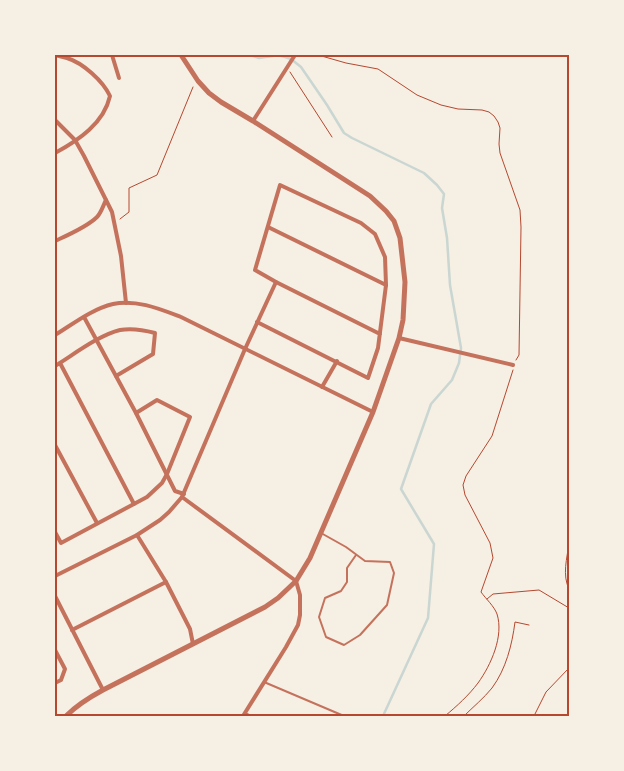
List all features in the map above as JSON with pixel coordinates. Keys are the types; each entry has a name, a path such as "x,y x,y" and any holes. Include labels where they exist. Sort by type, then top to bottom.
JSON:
{"street":[{"path":"55,55 69,57 81,65 103,84 110,96 99,121 90,130 55,153"},
{"path":"112,55 119,78"},
{"path":"66,716 89,698 103,690 265,607 296,581 310,558 373,412 399,338 403,320 404,282 400,238 394,221 370,196 209,93 198,81 181,55"},
{"path":"253,121 295,56"},
{"path":"55,120 75,140 106,200 114,223 121,256 126,303"},
{"path":"257,322 368,378 378,348 380,334 386,285 386,257 375,234 361,223 280,185 255,270 380,334"},
{"path":"55,240 96,218 106,200"},
{"path":"268,227 386,285"},
{"path":"55,576 137,534 160,520 183,496 245,349 276,282"},
{"path":"55,335 99,309 114,304 137,303 182,317 373,412"},
{"path":"84,317 136,413 175,491 296,581 300,595 298,625 244,714"},
{"path":"55,366 97,340 120,330 134,329 155,333 153,354 116,376"},
{"path":"399,338 514,365"},
{"path":"322,387 337,361"},
{"path":"60,363 134,504"},
{"path":"55,532 61,543 134,504 162,483 190,417 158,400 136,413"},
{"path":"55,445 97,524"},
{"path":"137,534 166,582 190,629 193,644"},
{"path":"72,630 166,582"},
{"path":"55,596 103,690"},
{"path":"55,650 65,669 61,680 55,683"}],"lane":[{"path":"321,533 346,547 364,561 390,562 394,573 387,605 360,635 344,645 326,637 319,617 325,598 341,591 347,582 347,568 356,555"},
{"path":"264,682 344,716"},
{"path":"244,714 251,716"}],"path":[{"path":"318,55 378,69 417,95 441,105 458,109 489,112 494,116 500,128 500,153 520,210 519,355 514,365 492,436 466,476 463,484 465,495 490,543 493,558 481,592 496,612 499,623 498,635 495,650 486,671 466,697 445,716"},
{"path":"287,67 332,137"},
{"path":"114,223 129,212 129,188 157,175 191,89 198,81"},
{"path":"569,544 566,572 569,589"},
{"path":"486,599 493,594 539,590 569,608"},
{"path":"464,716 491,689 496,681 512,643 515,622 529,625"},
{"path":"534,716 546,692 569,668"}],"waterway":[{"path":"250,55 259,58 279,55 291,59 301,67 344,133 424,173 444,194 442,208 447,238 450,285 461,348 459,363 452,380 431,404 401,489 434,544 428,618 383,716"}]}
